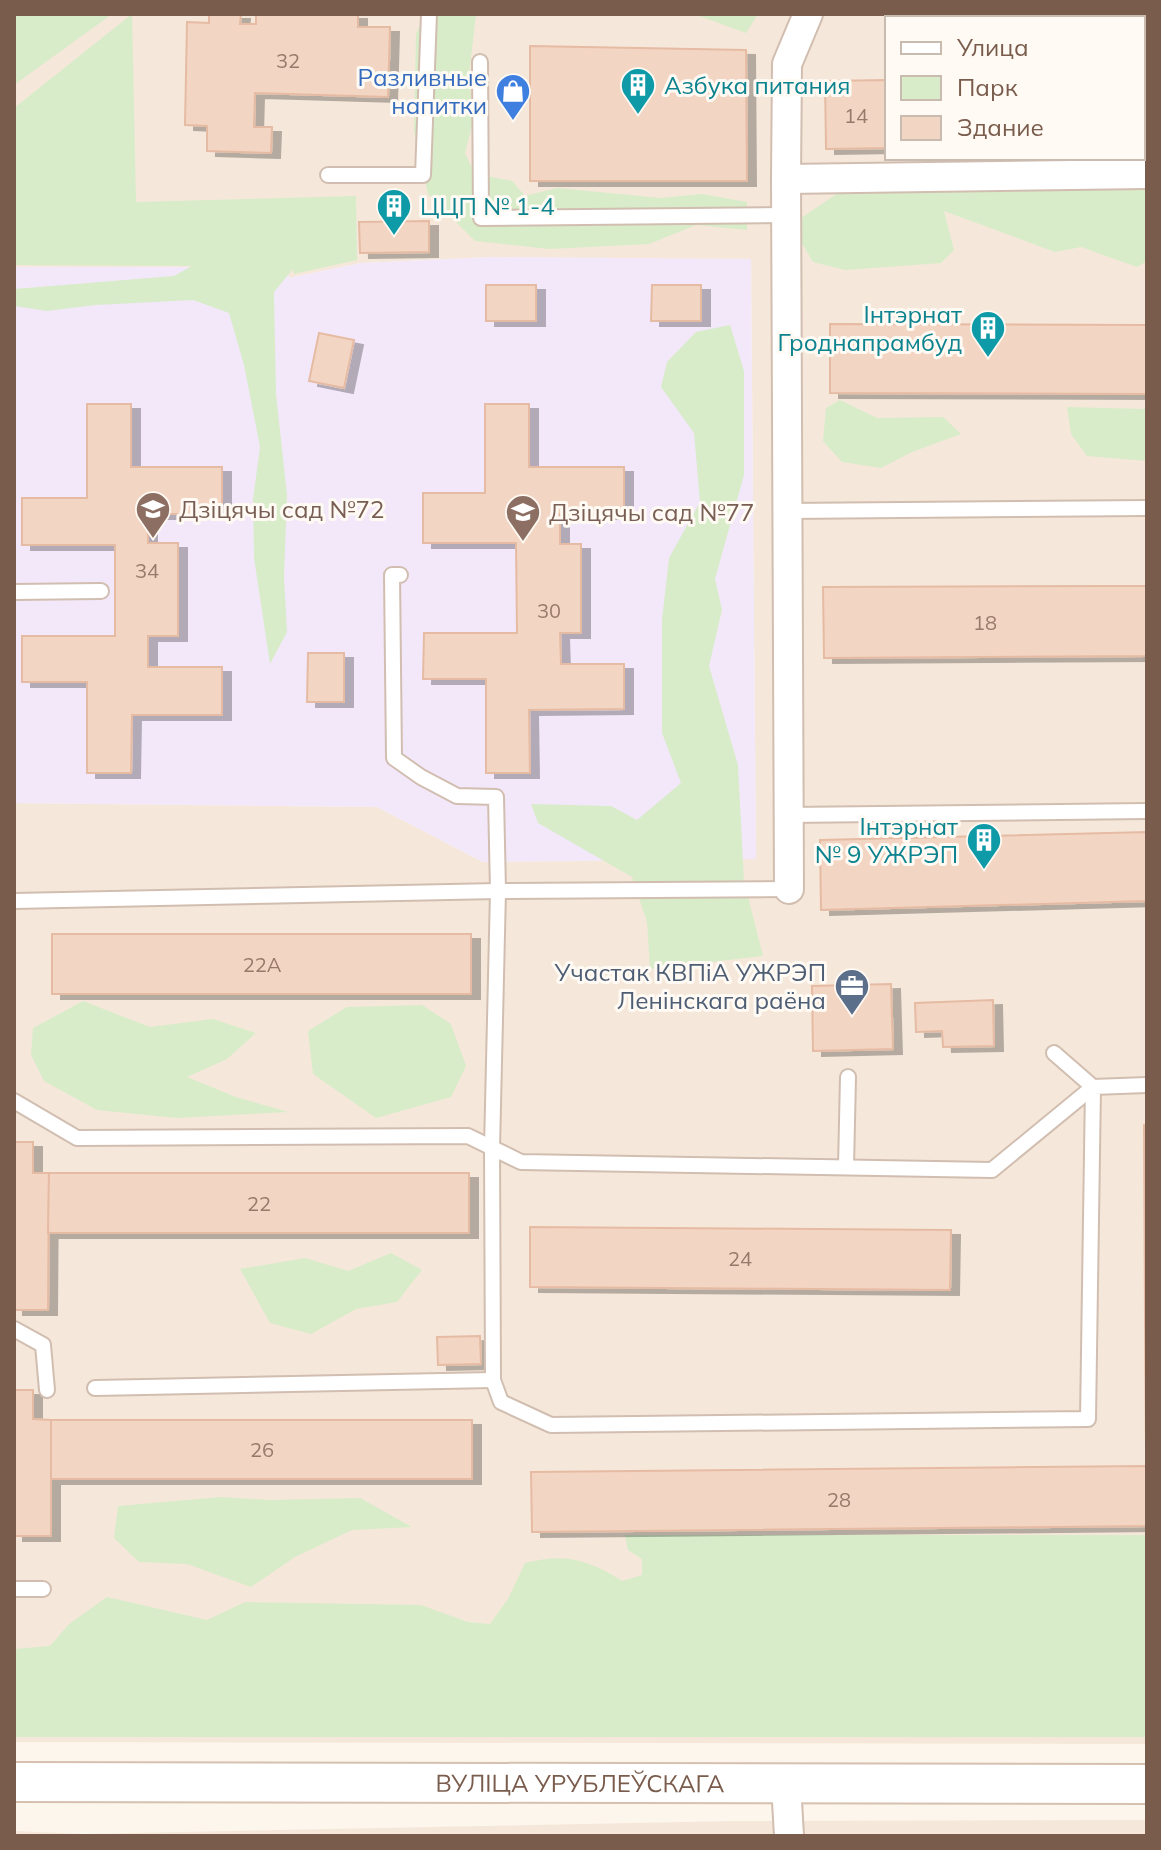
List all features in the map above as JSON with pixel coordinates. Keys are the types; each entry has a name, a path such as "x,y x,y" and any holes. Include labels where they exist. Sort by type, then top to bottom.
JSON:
{"street":[{"path":"789,889 787,64 808,14"},
{"path":"786,179 1147,174"},
{"name":"ВУЛІЦА УРУБЛЕЎСКАГА","path":"14,1782 1147,1784"},
{"path":"786,1784 789,1836"}],"lane":[{"path":"328,175 423,175 429,14"},
{"path":"480,62 481,218 786,215"},
{"path":"787,511 1147,508"},
{"path":"400,575 392,575 394,758 457,796 496,797 498,891 492,1148 493,1380 501,1402 551,1425 1088,1419 1093,1087 1054,1053"},
{"path":"14,592 101,591"},
{"path":"788,815 1147,811"},
{"path":"14,901 498,891 789,889"},
{"path":"846,1167 848,1077"},
{"path":"14,1101 77,1138 468,1136 521,1162 992,1170 1093,1087 1147,1085"},
{"path":"14,1329 43,1345 47,1390"},
{"path":"95,1388 493,1380"},
{"path":"14,1589 43,1589"}],"shaded area":[{"path":"14,14 1147,14 1147,1744 14,1742 14,803 377,807 483,862 756,858 751,260 492,257 361,263 289,278 288,267 14,267"},
{"name":"Дзіцячы сад №77","path":"492,257 751,259 756,859 483,862 377,807 14,803 14,267 289,267 289,278 361,263"},
{"path":"1147,1820 1147,1836 14,1836 14,1831 83,1834 733,1821"}],"green space":[{"path":"14,14 112,14 14,85"},
{"path":"132,14 136,202 356,196 357,260 294,274 293,269 274,292 276,394 287,495 284,577 287,632 270,664 254,558 253,499 260,447 244,365 229,313 193,300 47,311 14,306 14,289 174,276 192,266 14,265 14,108"},
{"path":"425,14 476,14 469,75 473,122 465,153 475,174 512,181 525,196 557,188 661,198 702,194 747,202 747,230 696,225 649,244 549,249 475,241 428,194 414,131 416,34"},
{"path":"694,14 758,14 746,33"},
{"path":"1001,14 1147,14 1147,26 1145,16"},
{"path":"851,184 1147,188 1147,261 1137,267 1081,247 1055,252 944,211 954,250 941,263 845,270 813,262 791,225"},
{"path":"730,325 744,371 744,475 715,579 722,610 709,666 738,765 744,881 763,956 650,969 647,922 632,877 538,823 531,804 611,806 637,820 681,783 662,733 662,620 669,558 700,502 694,433 661,387 667,362 696,332"},
{"path":"840,400 877,418 943,417 961,434 912,452 881,468 842,462 823,441 826,408"},
{"path":"1067,407 1147,409 1147,461 1087,456 1071,434"},
{"path":"83,1001 150,1027 213,1019 256,1033 227,1059 187,1077 236,1097 288,1112 177,1118 97,1110 44,1081 31,1055 33,1028"},
{"path":"422,1005 451,1024 466,1066 451,1097 376,1118 313,1074 308,1031 347,1007"},
{"path":"391,1253 422,1270 397,1302 356,1309 311,1334 270,1323 240,1269 305,1258 348,1271"},
{"path":"221,1497 270,1500 360,1498 412,1527 352,1530 295,1557 251,1587 187,1564 139,1562 114,1538 118,1506"},
{"path":"625,1535 1147,1535 1147,1737 14,1737 14,1649 50,1646 69,1624 107,1597 207,1620 245,1602 421,1605 468,1622 490,1624 508,1599 525,1563 564,1558 586,1563 622,1581 642,1575 642,1559 628,1550"}],"building":[{"path":"209,14 241,14 240,24 256,24 256,14 358,14 358,27 390,27 388,97 255,93 254,127 272,127 271,153 207,151 207,126 185,125 187,22 209,23"},
{"name":"Азбука питания","path":"530,46 746,50 747,181 530,181"},
{"path":"1145,76 1147,76 1145,144"},
{"path":"885,80 885,148 826,149 825,81"},
{"name":"ЦЦП № 1-4","path":"429,221 429,252 360,253 359,222"},
{"path":"486,285 536,285 536,321 486,321"},
{"path":"652,285 701,285 701,321 651,321"},
{"name":"Інтэрнат Гроднапрамбуд","path":"830,324 1147,325 1147,394 830,393"},
{"path":"319,333 354,340 344,388 309,381"},
{"path":"87,404 131,404 131,467 222,467 222,514 148,514 148,543 178,543 178,636 148,636 148,667 222,667 222,715 132,715 131,773 87,773 87,682 22,682 22,636 115,636 115,545 22,545 22,498 87,498"},
{"path":"485,404 529,404 529,467 624,467 624,514 560,514 560,544 581,544 581,633 560,633 561,664 624,664 624,709 529,710 530,773 486,773 486,679 423,679 424,633 517,633 516,543 423,543 423,493 485,493"},
{"path":"1147,586 1147,656 824,658 823,587"},
{"path":"308,653 344,653 344,702 307,702"},
{"name":"Інтэрнат № 9 УЖРЭП","path":"1147,832 1147,901 821,910 820,840"},
{"path":"52,934 471,934 471,994 52,994"},
{"name":"Участак КВПіА УЖРЭП Ленінскага раёна","path":"891,984 893,1049 813,1051 812,986"},
{"path":"993,1000 994,1046 943,1047 942,1031 916,1032 915,1003"},
{"path":"1144,1125 1147,1125 1146,1451 1145,1321"},
{"path":"14,1142 33,1142 33,1173 49,1173 48,1310 14,1310"},
{"path":"49,1173 469,1173 469,1233 48,1233"},
{"path":"530,1227 951,1230 950,1290 530,1287"},
{"path":"480,1336 481,1364 438,1365 437,1337"},
{"path":"14,1390 33,1390 33,1419 51,1420 51,1536 14,1536"},
{"path":"51,1420 472,1420 472,1479 51,1479"},
{"path":"1146,1466 1147,1526 532,1532 531,1472"}],"place":[{"name":"Азбука питания","path":"638,116"},
{"name":"Разливные напитки","path":"513,122"},
{"name":"ЦЦП № 1-4","path":"394,237"},
{"name":"Інтэрнат Гроднапрамбуд","path":"988,359"},
{"name":"Дзіцячы сад №72","path":"153,540"},
{"name":"Дзіцячы сад №77","path":"523,543"},
{"name":"Інтэрнат № 9 УЖРЭП","path":"984,871"},
{"name":"Участак КВПіА УЖРЭП Ленінскага раёна","path":"852,1017"}]}
